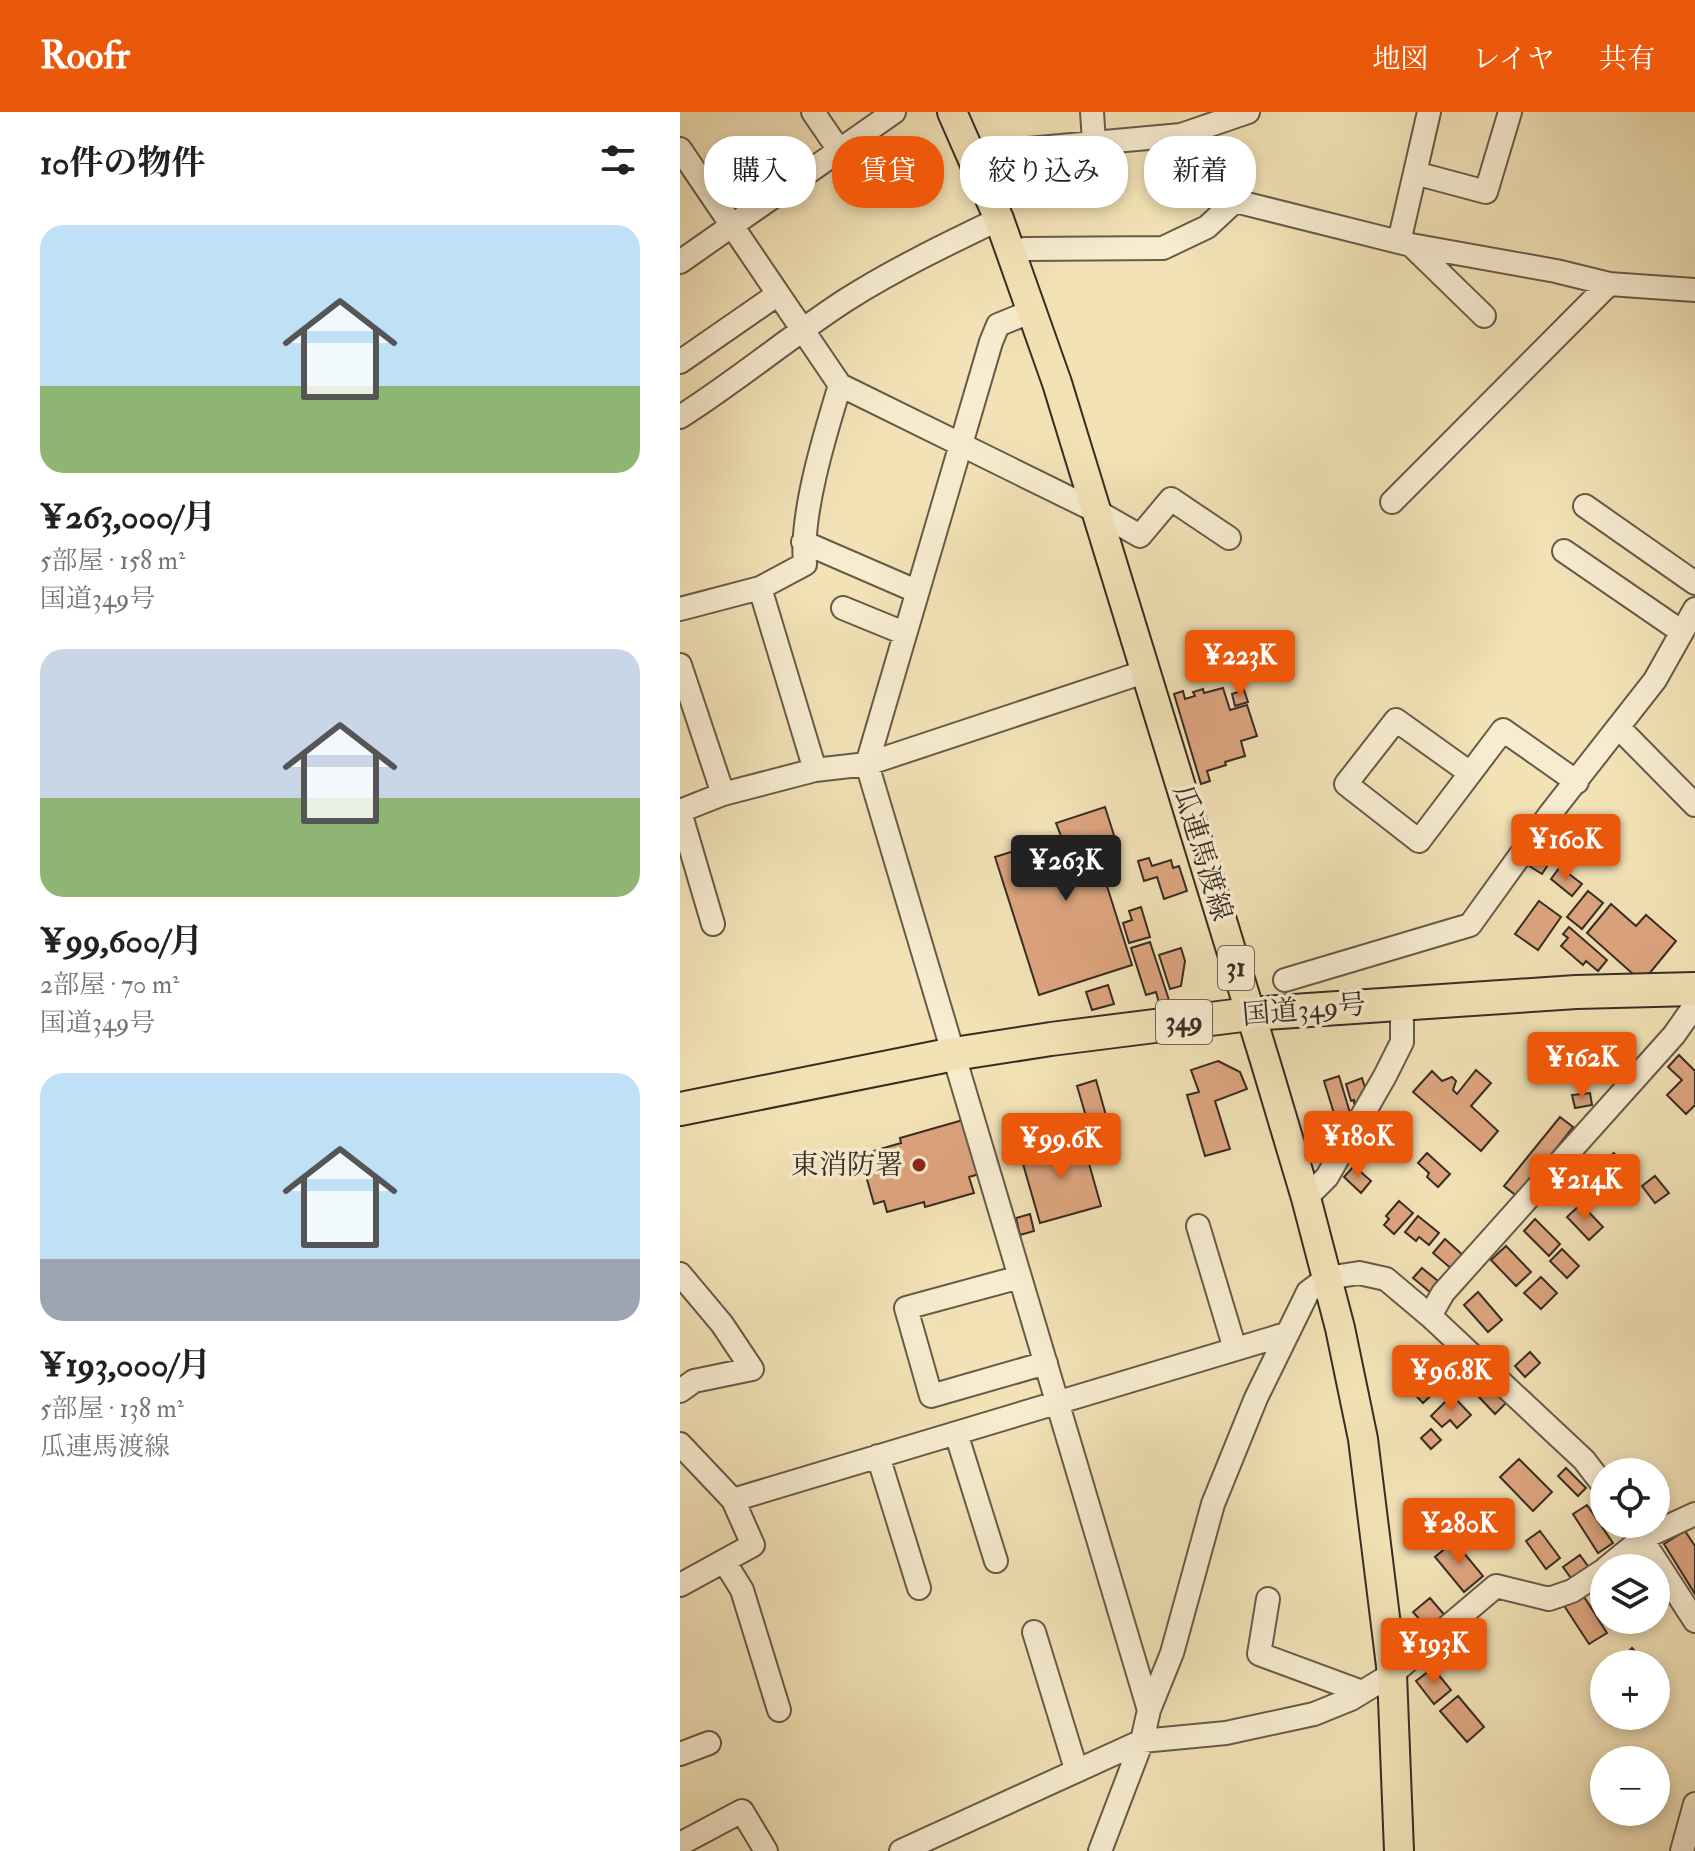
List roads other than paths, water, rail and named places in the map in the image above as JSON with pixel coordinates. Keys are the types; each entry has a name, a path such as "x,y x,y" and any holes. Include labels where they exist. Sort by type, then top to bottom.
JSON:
{"highway":[{"name":"国道349号","path":"680,1129 1051,1039 1254,1024 1576,992 1694,1003"},
{"name":"国道349号","path":"1254,1024 1402,1022 1694,1003"},
{"name":"国道349号","path":"680,1109 957,1064"}],"main road":[{"name":"瓜連馬渡線","path":"952,112 963,136"},
{"name":"瓜連馬渡線","path":"994,208 1035,316 1098,512 1306,1198 1340,1328 1363,1439 1392,1674 1399,1851"}],"street":[{"path":"813,112 832,140"},
{"path":"859,136 894,112"},
{"path":"1092,112 1094,136"},
{"path":"1128,139 1181,135 1248,112"},
{"path":"1405,243 1415,173 1429,112"},
{"path":"1415,173 1486,192 1510,112"},
{"path":"680,149 840,385 1098,512 1140,536 1171,499 1229,538"},
{"path":"680,262 832,155"},
{"path":"1011,252 1025,249 1163,248 1207,227 1235,201 1405,243 1609,284 1695,290"},
{"path":"680,417 880,279 999,219"},
{"path":"1405,243 1484,316"},
{"path":"1392,502 1609,284"},
{"path":"680,362 778,294"},
{"path":"1035,316 1020,316 998,325 916,591 867,764 1149,1710"},
{"path":"680,609 760,588 805,564 803,542 826,433 840,385"},
{"path":"1585,506 1695,583"},
{"path":"803,542 916,591"},
{"path":"1564,551 1682,632"},
{"path":"760,588 815,770"},
{"path":"843,608 904,633"},
{"path":"1285,980 1470,925 1655,680 1695,609"},
{"path":"680,665 723,794"},
{"path":"713,924 680,812 723,794 815,770 867,764 1147,671"},
{"path":"1470,773 1396,720 1346,784 1419,841 1503,730 1577,782"},
{"path":"1619,728 1695,805"},
{"path":"1430,1316 1443,1293 1674,1035 1694,1003"},
{"path":"1306,1198 1327,1177 1385,1076 1402,1042 1402,1022"},
{"path":"1198,1226 1235,1349"},
{"path":"1100,1851 1172,1653 1213,1504 1256,1398 1308,1292 1327,1278 1359,1273 1386,1279 1430,1316 1590,1468"},
{"path":"680,1274 722,1324 752,1369 694,1381 680,1391"},
{"path":"1020,1277 906,1308 931,1396 1046,1363"},
{"path":"733,1500 1286,1334"},
{"path":"956,1433 996,1561"},
{"path":"680,1444 733,1500 753,1545 680,1585"},
{"path":"878,1456 919,1588"},
{"path":"1670,1521 1695,1514"},
{"path":"1618,1554 1632,1538"},
{"path":"1642,1538 1695,1621"},
{"path":"724,1561 742,1590 779,1710"},
{"path":"901,1851 942,1842 1076,1769 1142,1741 1226,1733 1314,1714 1392,1674 1496,1586 1549,1599 1572,1591 1590,1579"},
{"path":"1268,1599 1259,1654 1362,1692"},
{"path":"1034,1632 1076,1769"},
{"path":"680,1754 709,1743"},
{"path":"1682,1851 1695,1804"},
{"path":"680,1844 742,1811 766,1851"}],"place":[{"name":"東消防署","path":"919,1165"}]}
